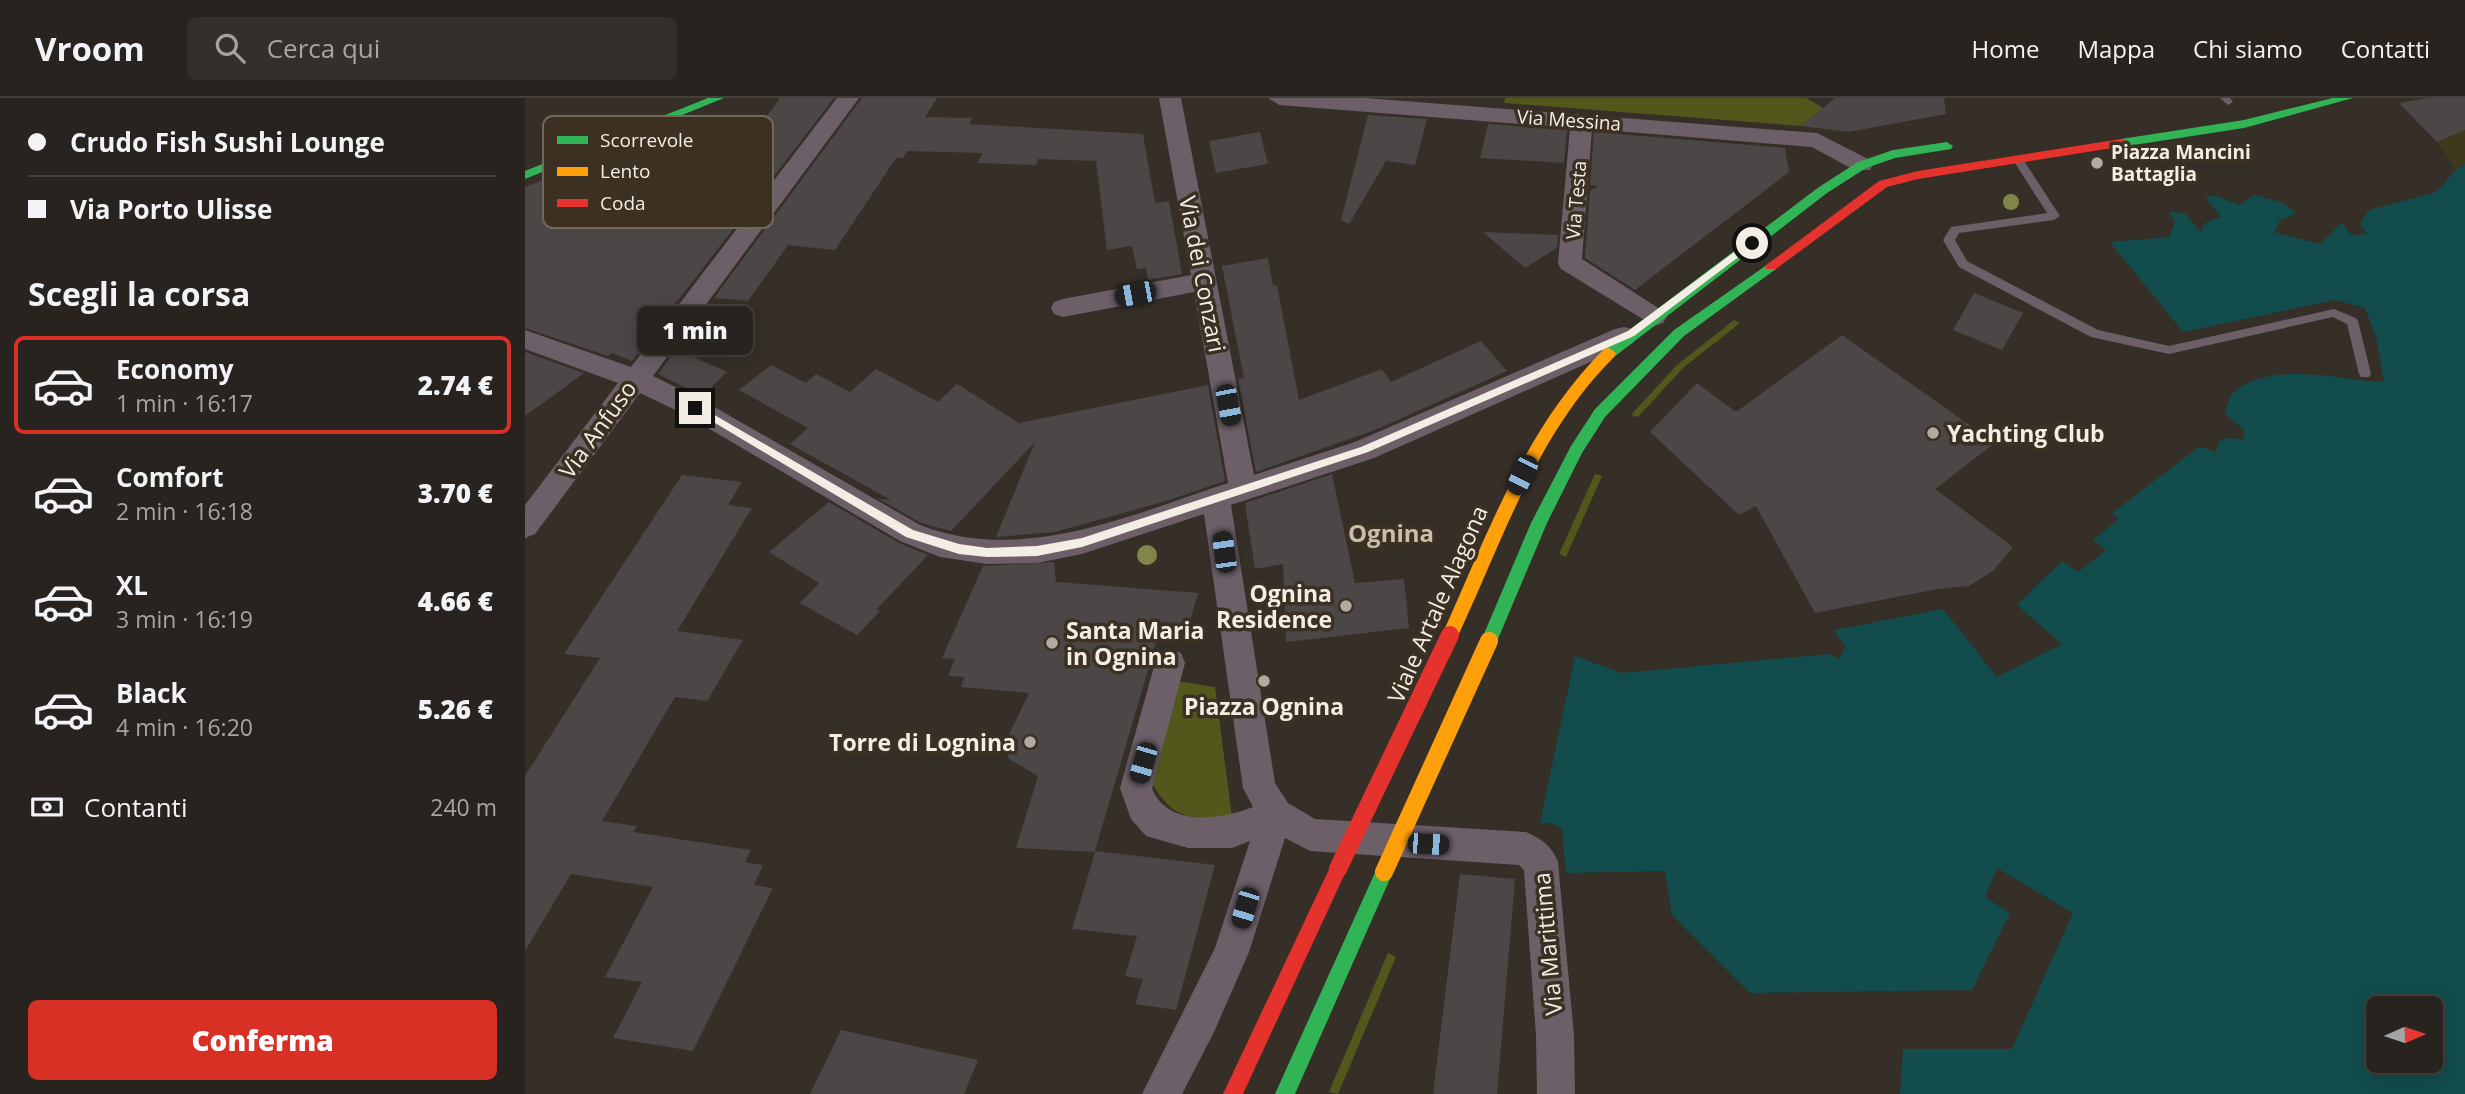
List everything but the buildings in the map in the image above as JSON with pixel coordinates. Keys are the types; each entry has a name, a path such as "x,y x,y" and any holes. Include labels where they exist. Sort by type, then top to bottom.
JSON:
{"main road":[{"path":"673,116 718,98"},
{"path":"2205,106 2248,98"},
{"path":"1285,1094 1489,641 1539,523 1576,450 1600,413 1679,333 1883,184 1906,178 2244,124 2347,98"},
{"name":"Viale Artale Alagona","path":"1233,1094 1450,635 1503,513 1541,438 1592,367 1631,334 1823,190 1862,165 1893,154 1960,144"},
{"path":"525,175 543,168"}],"street":[{"name":"Via Anfuso","path":"773,196 848,98"},
{"name":"Via dei Conzari","path":"1170,98 1204,281 1230,496 1259,788 1276,814"},
{"name":"Via Messina","path":"1279,98 1362,105 1406,103 1582,121 1817,140 1862,165"},
{"path":"1340,98 1362,105"},
{"name":"Via Testa","path":"1582,121 1570,263 1654,317"},
{"name":"Via Anfuso","path":"525,526 749,228"},
{"path":"1063,308 1204,281"},
{"path":"525,339 634,379 695,408 909,533 959,549 987,552 1037,551 1082,542 1230,496 1364,450 1631,334"},
{"path":"1170,663 1136,788 1143,808 1158,825 1188,832 1232,832 1276,814"},
{"path":"1161,1094 1201,1019 1231,952 1276,814"},
{"name":"Via Marittima","path":"1276,814 1310,835 1526,849 1541,862 1555,1036 1556,1094"}],"lane":[{"path":"2018,160 2054,216 1955,230 1949,240 1963,264 2095,334 2168,350 2334,313 2352,321 2365,374"}],"green space":[{"path":"1505,98 1806,98 1823,108 1801,126 1504,103"},
{"path":"1734,320 1740,323 1683,368 1638,417 1631,415 1677,365"},
{"path":"1595,474 1602,476 1566,557 1559,554"},
{"path":"1176,681 1215,687 1232,817 1183,814 1167,804 1150,781"},
{"path":"1388,953 1396,957 1338,1094 1329,1092"}],"sand":[{"path":"2457,127 2465,130 2465,164 2455,168 2437,142 2457,133"}],"water":[{"path":"2465,164 2465,1094 1900,1094 1903,1049 2012,1049 2073,913 1997,868 1985,897 2010,913 1972,990 1750,993 1672,915 1665,871 1566,873 1562,829 1551,823 1540,823 1575,656 1622,673 1829,654 1839,659 1845,647 1834,630 1943,609 1997,677 2062,644 2017,605 2062,561 2078,572 2106,550 2093,540 2119,519 2111,514 2200,446 2216,452 2218,443 2225,438 2243,439 2244,430 2225,413 2233,393 2248,383 2286,374 2384,382 2376,337 2365,308 2335,300 2183,332 2110,242 2169,237 2175,222 2169,211 2186,214 2201,232 2205,223 2221,217 2205,197 2216,196 2240,205 2254,195 2281,202 2297,213 2280,220 2274,232 2320,244 2342,223 2351,235 2367,234 2360,224 2369,210 2433,193"}],"traffic: fast":[{"path":"673,116 718,98"},
{"path":"2121,143 2244,124 2347,98"},
{"path":"1609,353 1823,190 1862,165 1893,154 1947,146"},
{"path":"525,175 543,168"},
{"path":"1489,641 1539,523 1576,450 1600,413 1679,333 1771,266"},
{"path":"1285,1094 1384,872"}],"traffic: slow":[{"path":"1450,635 1517,484 1538,446 1559,410 1583,379 1609,353"},
{"path":"1384,872 1489,641"}],"traffic: jam":[{"path":"1771,266 1883,184 1918,175 2121,143"},
{"path":"1338,869 1450,635"},
{"path":"1233,1094 1338,869"}],"place":[{"name":"Piazza Mancini Battaglia","path":"2097,163"},
{"name":"Yachting Club","path":"1933,433"},
{"name":"Ognina Residence","path":"1346,606"},
{"name":"Santa Maria in Ognina","path":"1052,643"},
{"name":"Piazza Ognina","path":"1264,681"},
{"name":"Torre di Lognina","path":"1030,742"}],"district":[{"name":"Ognina","path":"1391,532"}],"route":[{"path":"695,408 909,533 959,549 987,552 1037,551 1082,542 1364,450 1631,334 1752,243"}]}
